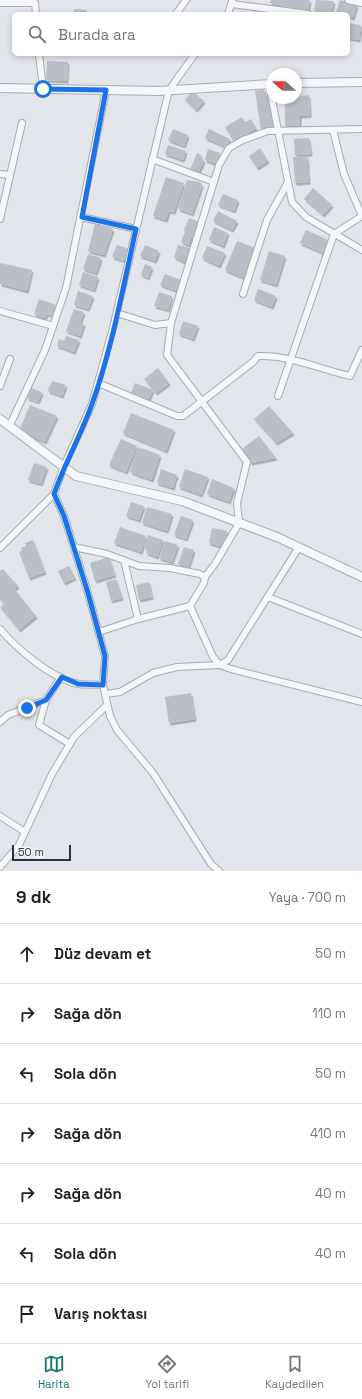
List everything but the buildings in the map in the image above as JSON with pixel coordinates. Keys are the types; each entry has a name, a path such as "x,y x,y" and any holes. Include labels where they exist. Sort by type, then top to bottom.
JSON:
{"street":[{"path":"177,12 186,0"},
{"path":"348,0 362,3"},
{"path":"0,3 35,1 36,12"},
{"path":"229,12 232,2 295,12"},
{"path":"39,56 43,89"},
{"path":"0,548 54,494 64,466 92,404 117,313 169,90 194,56"},
{"path":"302,83 362,82"},
{"path":"0,88 169,90 266,84"},
{"path":"9,427 45,350 66,288 82,217 106,90"},
{"path":"273,104 292,202 306,217 362,250"},
{"path":"0,219 22,123"},
{"path":"99,632 138,619 190,606 204,583 205,577 215,564 238,522 237,503 247,462 167,355 171,323 219,165 229,148 243,140 268,131 362,129"},
{"path":"278,396 334,234 362,216 344,174 333,130"},
{"path":"152,159 214,182"},
{"path":"0,174 10,175"},
{"path":"243,294 267,220 288,182"},
{"path":"82,217 136,229"},
{"path":"0,311 53,326"},
{"path":"117,313 156,325 171,323"},
{"path":"98,383 178,416 183,416 253,362 258,356 274,356 291,359 350,376 362,350"},
{"path":"0,386 10,359"},
{"path":"0,419 76,476 182,501 299,547 362,577"},
{"path":"54,494 74,547 99,632 105,656 103,685 110,716 117,730 153,774 212,864 219,871"},
{"path":"74,547 107,554 140,566 170,568 200,574 205,577"},
{"path":"220,665 228,660 299,547"},
{"path":"124,560 138,619"},
{"path":"268,597 362,634"},
{"path":"190,606 213,657 220,665"},
{"path":"0,629 11,642 52,672 78,684 103,685"},
{"path":"105,694 120,692 153,672 177,666 220,665 230,669 362,702"},
{"path":"62,677 46,700 39,726 70,744"},
{"path":"0,722 8,716 46,700"},
{"path":"0,867 19,845 52,774 74,737 108,705"},
{"path":"0,816 25,832"}],"route":[{"path":"27,708 46,700 62,677 78,684 103,685 105,656 88,593 64,516 54,494 64,466 92,404 113,328 136,229 82,217 106,90 43,89"}]}
